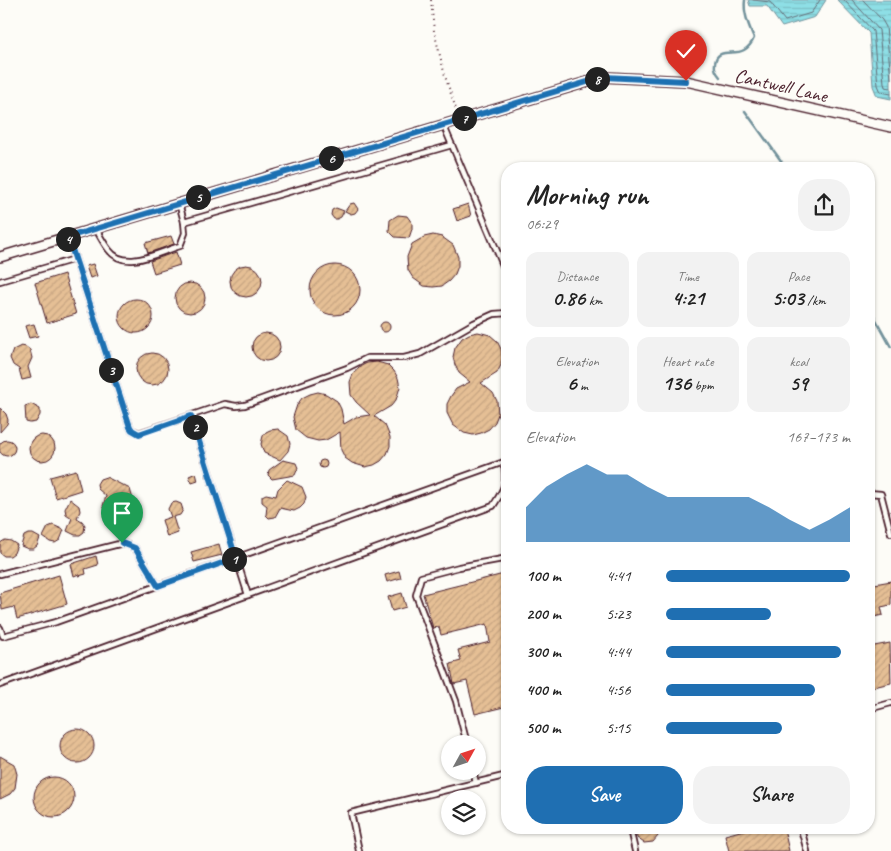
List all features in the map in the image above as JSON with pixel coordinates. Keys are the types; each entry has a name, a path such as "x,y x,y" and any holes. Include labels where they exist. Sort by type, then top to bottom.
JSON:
{"street":[{"name":"Cantwell Lane","path":"0,257 604,77 686,81 891,127"}],"lane":[{"path":"443,124 501,260"},
{"path":"184,222 452,145"},
{"path":"96,228 110,252 122,260 136,260 180,246 185,233 184,222 178,203"},
{"path":"68,237 132,430 139,434 225,404 245,405 347,368 366,358 404,358 420,354 474,323 494,314 501,314"},
{"path":"0,281 75,259"},
{"path":"191,416 248,595"},
{"path":"0,628 1,637 56,622 501,464"},
{"path":"0,685 492,506 501,494"},
{"path":"875,494 881,494 891,533"},
{"path":"0,574 122,543 135,548 158,586"},
{"path":"465,735 456,702 416,596 421,577 459,567 501,559"},
{"path":"875,707 891,703"},
{"path":"359,851 351,814 501,777"},
{"path":"631,834 635,851"},
{"path":"802,834 807,851"}],"path":[{"path":"431,0 434,31 445,76 460,119"}],"water":[{"path":"748,0 826,0 815,17 782,27 767,6 750,6"},
{"path":"837,0 891,0 891,99 877,96 873,86 869,33"}],"building":[{"path":"354,203 358,209 355,213 351,214 345,211 350,204"},
{"path":"468,204 471,216 457,221 453,209"},
{"path":"336,208 344,211 341,217 334,219 331,215 332,210"},
{"path":"398,215 407,216 412,223 409,238 395,237 389,231 390,220"},
{"path":"433,235 442,237 453,245 458,257 458,266 455,274 449,281 442,286 433,287 424,286 413,278 408,270 407,257 412,244 424,237"},
{"path":"171,236 174,244 148,253 145,243"},
{"path":"176,252 180,265 154,273 150,261"},
{"path":"93,264 97,276 90,278 86,266"},
{"path":"246,265 252,266 257,270 261,275 261,287 257,292 252,296 246,297 240,296 235,292 231,287 230,281 231,275 235,270 240,266"},
{"path":"330,265 340,265 353,272 360,285 360,295 353,308 340,315 330,315 321,311 314,304 310,295 310,285 314,276 321,269"},
{"path":"64,274 76,314 47,323 35,283"},
{"path":"190,283 196,284 204,292 204,304 196,312 190,313 184,312 176,304 175,298 176,292 184,284"},
{"path":"136,299 148,304 153,316 148,328 136,333 124,328 119,316 124,304"},
{"path":"383,322 387,322 390,327 389,331 383,332 380,329 380,325"},
{"path":"34,324 38,336 29,338 25,326"},
{"path":"478,332 490,335 497,341 501,349 501,365 497,373 481,383 493,393 497,401 498,414 495,422 489,429 473,435 464,433 453,425 447,413 447,404 456,389 470,382 459,373 453,357 455,348 462,338"},
{"path":"266,333 276,337 280,347 276,357 266,361 256,357 252,347 256,337"},
{"path":"21,346 30,350 32,358 28,367 31,378 22,380 19,369 13,365 10,358 13,350"},
{"path":"152,353 158,354 163,358 167,363 167,375 163,380 158,384 152,385 146,384 141,380 137,375 136,369 137,363 141,358 146,354"},
{"path":"377,362 388,365 394,371 400,387 396,400 391,406 374,416 385,425 390,437 390,446 387,454 381,461 365,467 352,463 345,458 341,450 340,432 326,440 318,441 306,438 296,430 293,417 297,405 302,398 318,392 326,394 337,401 344,424 356,417 370,415 351,395 350,382 353,374 359,367 367,363"},
{"path":"31,404 40,409 40,415 36,422 30,423 26,422 25,406"},
{"path":"0,408 6,414 8,420 0,432"},
{"path":"278,429 288,436 290,444 288,451 280,460 264,453 261,444 266,432"},
{"path":"42,435 51,439 55,448 51,457 42,461 33,457 29,448 33,439"},
{"path":"4,440 10,440 15,445 13,454 4,456 -1,451 -1,445"},
{"path":"283,460 296,463 298,468 295,475 272,479 268,475 269,470"},
{"path":"323,460 327,464 323,468 319,464"},
{"path":"76,470 81,490 56,498 50,477"},
{"path":"196,473 198,481 192,483 189,476"},
{"path":"106,477 130,489 134,503 106,511 103,506 106,496 98,489 97,484 100,479"},
{"path":"287,480 302,487 306,497 304,504 294,511 280,508 275,517 269,518 266,515 267,506 262,502 262,496 266,494 276,496 278,489"},
{"path":"70,499 79,506 80,511 77,518 85,525 84,532 80,535 67,531 72,518 66,514 65,509"},
{"path":"171,503 181,504 183,510 180,515 173,517 178,533 167,537 162,520 171,517 168,509"},
{"path":"113,510 124,520 124,527 120,531 114,531 110,527 109,522"},
{"path":"53,525 64,530 60,540 55,543 43,537 48,527"},
{"path":"33,534 40,538 37,546 33,549 21,546 24,536"},
{"path":"5,540 17,545 14,553 10,556 4,556 0,553 0,543"},
{"path":"219,544 222,555 194,562 191,552"},
{"path":"96,556 98,565 85,569 86,574 74,576 71,564"},
{"path":"399,571 401,578 387,582 385,575"},
{"path":"59,575 67,604 17,619 14,607 2,610 0,593"},
{"path":"501,575 501,708 475,714 467,681 454,684 450,664 461,661 458,650 490,642 487,624 441,635 439,627 433,628 423,594"},
{"path":"891,581 891,605 881,607 883,615 875,617 875,584"},
{"path":"402,593 406,607 392,611 388,597"},
{"path":"890,643 891,683 875,687 875,646"},
{"path":"77,729 84,730 89,734 93,739 93,753 89,758 84,762 77,763 70,762 65,758 61,753 60,746 61,739 65,734 70,730"},
{"path":"0,756 14,764 17,774 15,788 10,794 0,799"},
{"path":"58,777 65,780 71,786 74,797 73,805 65,814 58,817 50,817 43,814 35,805 34,793 37,786 46,778"},
{"path":"637,834 658,834 653,842 644,843 637,838"},
{"path":"785,834 789,851 729,851 725,835"}],"waterway":[{"path":"720,77 716,72 716,58 722,53 744,50 754,38 748,24 745,0"},
{"path":"745,111 782,162"},
{"path":"875,318 891,347"}],"route":[{"path":"122,543 135,548 158,586 236,558 191,416 139,434 130,427 68,237 604,77 686,81"}]}
